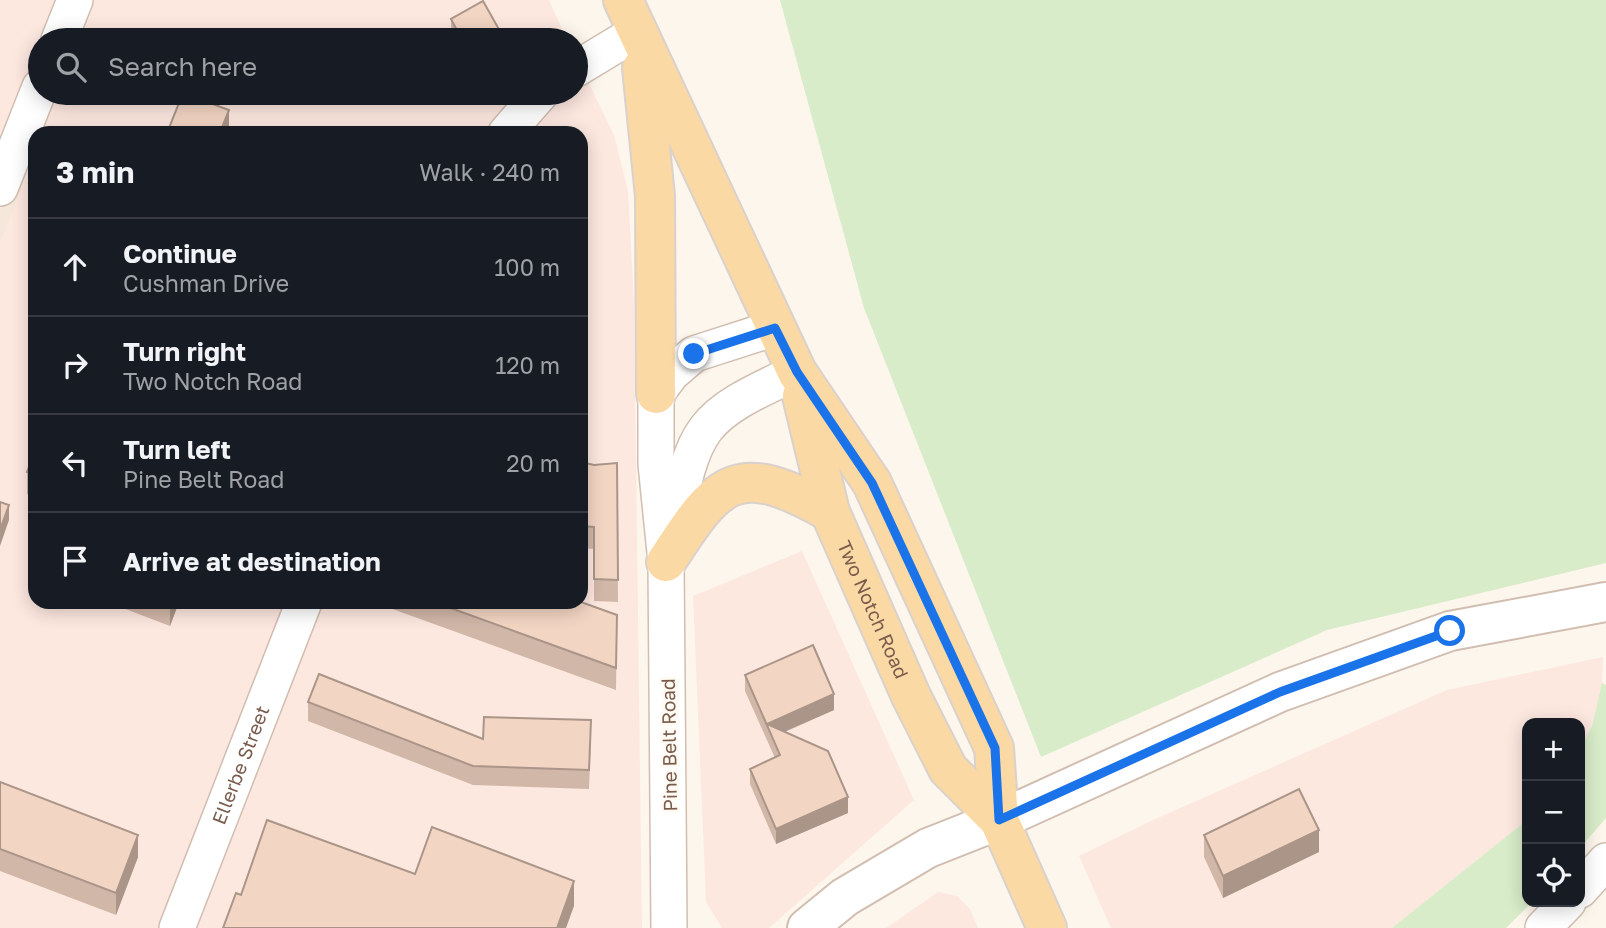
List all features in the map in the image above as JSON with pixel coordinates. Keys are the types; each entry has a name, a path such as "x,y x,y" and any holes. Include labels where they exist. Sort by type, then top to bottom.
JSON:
{"main road":[{"name":"Two Notch Road","path":"630,16 775,328 797,372 872,483 995,748 999,820 1047,928"},
{"path":"630,16 655,196 656,394"},
{"name":"Two Notch Road","path":"797,372 830,512 911,696 948,769 999,820"},
{"path":"666,562 708,501 734,486 753,482 781,486 830,512"}],"street":[{"path":"64,28 75,0"},
{"path":"588,57 630,16"},
{"path":"0,188 33,105"},
{"path":"512,126 530,105"},
{"path":"656,394 672,373 694,354 775,328"},
{"name":"Pine Belt Road","path":"666,562 685,472 699,435 722,410 738,399 797,372"},
{"name":"Pine Belt Road","path":"656,394 656,464 666,562 669,928"},
{"path":"807,928 877,876 928,848 999,820 1280,692 1450,631 1606,602"},
{"name":"Ellerbe Street","path":"177,928 301,609"},
{"path":"1585,884 1606,861"},
{"path":"644,928 669,863"},
{"path":"1543,928 1563,907"}],"shaded area":[{"path":"0,0 549,0 562,28 28,28 28,105 588,105 588,82 614,135 628,191 634,303 642,928 0,928 0,244 22,187 0,179"},
{"path":"0,179 23,187 0,244"},
{"path":"802,551 914,800 769,928 722,928 706,902 693,596"},
{"path":"1603,657 1602,683 1592,726 1585,739 1585,718 1522,718 1522,824 1392,928 1111,928 1079,856 1153,820 1447,690"},
{"path":"938,892 957,896 970,909 978,928 886,928"}],"green space":[{"path":"780,0 1606,0 1606,563 1327,630 1041,757 864,308"},
{"path":"1602,683 1606,685 1606,818 1585,842 1585,739 1592,726"},
{"path":"1522,824 1522,907 1527,907 1506,928 1392,928"}],"building":[{"path":"483,1 498,28 456,28 451,19"},
{"path":"178,105 215,105 229,110 223,126 170,126"},
{"path":"617,463 618,580 594,579 594,527 588,527 588,464"},
{"path":"0,502 9,505 0,530"},
{"path":"588,605 617,615 616,668 453,609 588,609"},
{"path":"813,645 834,694 767,724 828,751 848,797 776,829 750,769 780,755 745,675"},
{"path":"319,674 483,739 484,717 591,720 589,770 473,766 308,702"},
{"path":"0,782 138,835 116,893 0,849"},
{"path":"1299,789 1319,830 1223,876 1204,835"},
{"path":"267,820 415,874 432,827 574,881 557,928 223,928 236,893 241,895"}],"route":[{"path":"694,354 775,328 797,372 872,483 995,748 999,820 1280,692 1450,631"}]}
